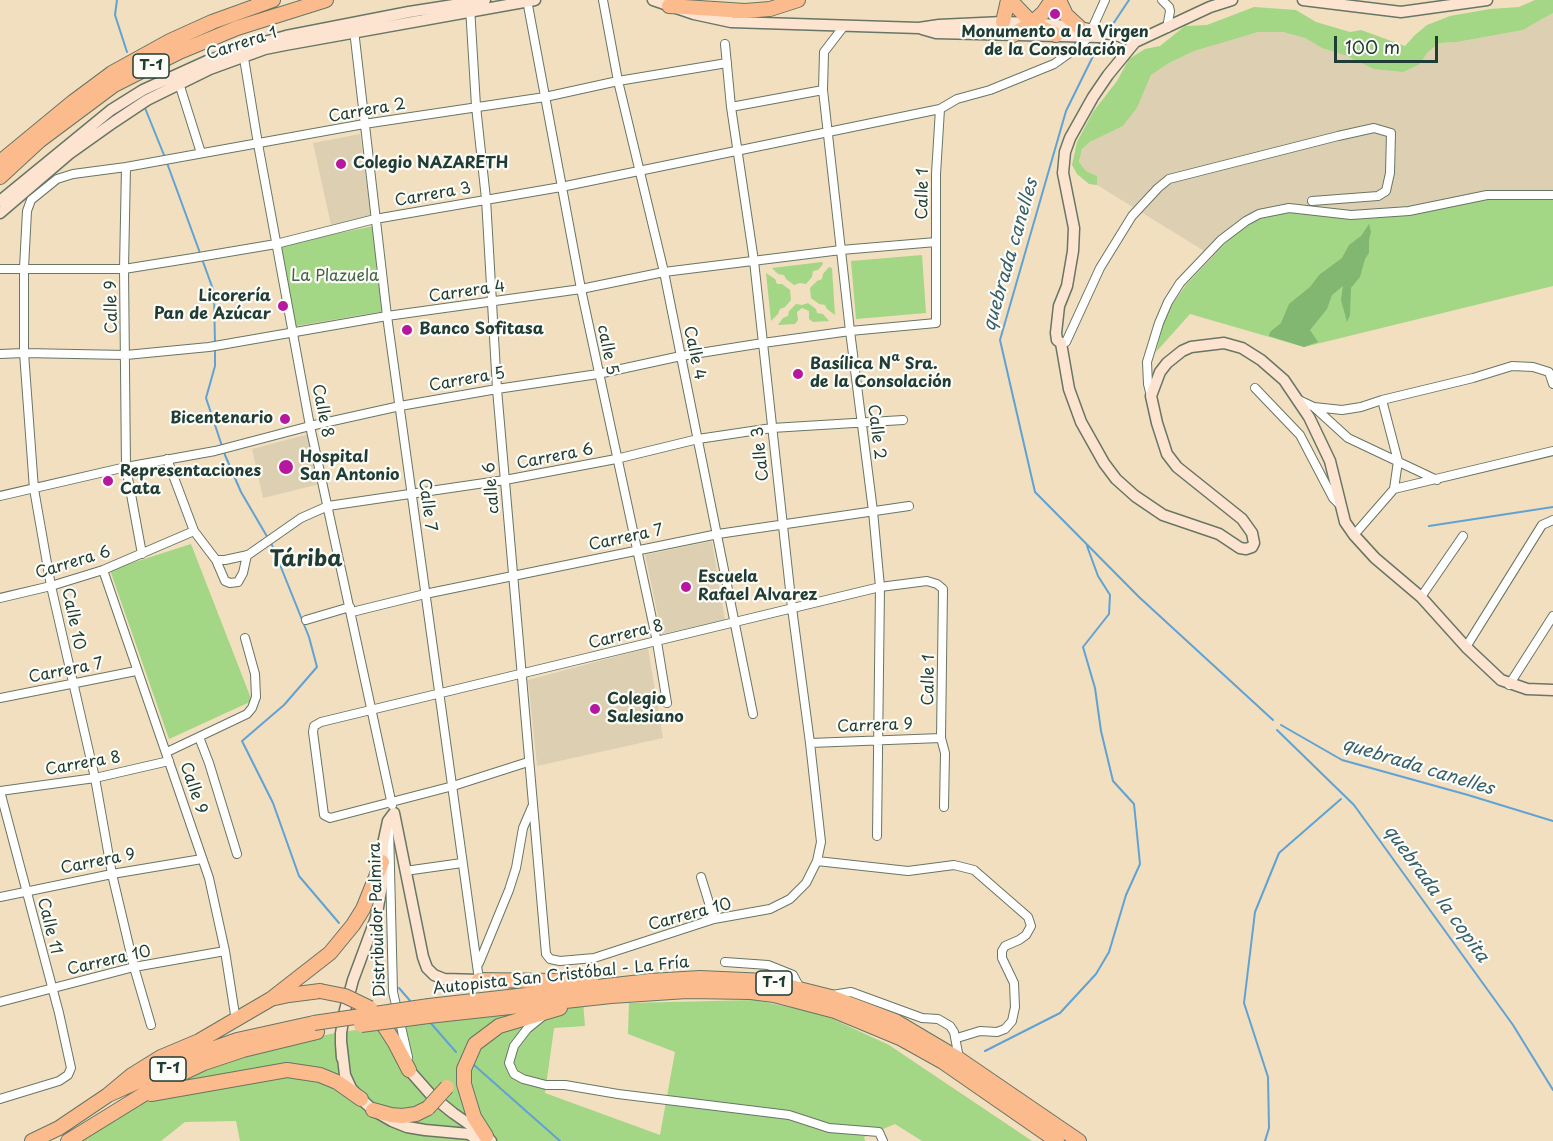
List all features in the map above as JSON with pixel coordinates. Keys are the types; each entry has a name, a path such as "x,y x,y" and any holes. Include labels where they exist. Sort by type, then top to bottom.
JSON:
{"highway":[{"name":"T-1","path":"0,162 112,73 170,41 212,22 273,0"},
{"name":"T-1","path":"0,177 39,141 114,85 179,52 237,28 326,0"},
{"path":"669,6 746,11 770,9 798,0"},
{"path":"1003,22 1009,0 1032,23 1056,36"},
{"path":"1013,35 1032,23 1052,0"},
{"path":"1059,0 1066,15 1091,32"},
{"path":"108,1095 132,1075 161,1057 199,1041 271,999 330,953 363,909 382,862"},
{"path":"478,973 556,981 603,978 650,981"},
{"name":"Autopista San Cristóbal - La Fría","path":"32,1141 59,1128 108,1095 203,1052 237,1040 650,981 734,978 767,981 800,988 864,1008 895,1022 959,1059 1079,1141"},
{"name":"Autopista San Cristóbal - La Fría","path":"429,1011 687,991 751,992 788,998 835,1011 883,1030 926,1053 1057,1141"},
{"path":"271,999 289,994 320,992 345,996 370,1008 383,1023 409,1070"},
{"path":"373,1110 391,1115 416,1114 428,1108 447,1087 475,1044 499,1026 611,996"},
{"name":"Autopista San Cristóbal - La Fría","path":"68,1141 162,1083 204,1063 316,1027"},
{"path":"475,1044 464,1069 464,1084 474,1116 485,1139"},
{"path":"143,1096 287,1070 320,1075 337,1082 361,1099"}],"street":[{"name":"Carrera 1","path":"470,7 485,0"},
{"name":"Carrera 1","path":"0,201 111,111 143,90 210,69 243,52 285,45 354,28 470,7 530,0"},
{"name":"calle 5","path":"530,0 561,187 598,374 657,642 667,703"},
{"name":"Calle 4","path":"603,0 618,81 664,272 753,714"},
{"path":"653,0 712,19 731,22 919,28 1003,22 1032,23 1091,32 1132,44"},
{"path":"1091,32 1105,0"},
{"path":"1162,0 1170,11 1167,28"},
{"path":"1232,0 1210,7 1132,44 1093,98 1070,138 1065,152 1064,172 1074,228 1073,250 1067,286 1057,318 1056,333 1057,340 1061,343 1069,389 1081,422 1104,463 1116,479 1135,496 1163,515 1219,534 1240,548 1252,547 1254,543 1242,519 1178,467 1167,454 1156,423 1148,384 1147,362 1168,302 1180,283 1221,240 1246,220 1259,214 1288,208 1351,215 1432,207 1487,195 1553,195"},
{"path":"1303,0 1401,12 1487,0"},
{"name":"calle 6","path":"470,7 476,106 486,199 497,389 528,762 546,954 550,959"},
{"name":"Calle 2","path":"844,26 824,52 823,90 880,587 877,836"},
{"name":"Calle 7","path":"354,28 387,316 478,973"},
{"path":"919,28 936,33 1013,35 1056,36 1091,32"},
{"name":"Carrera 3","path":"0,269 124,269 206,256 276,244 375,219 561,187 940,109 957,99 990,90 1054,64 1082,44 1091,32"},
{"name":"Calle 3","path":"725,44 731,107 764,342 792,608 810,743 821,842 817,861"},
{"name":"Calle 8","path":"243,52 310,426 372,709 391,812"},
{"name":"Carrera 2","path":"27,211 31,200 57,179 73,174 126,167 364,124 545,97 618,81 727,63"},
{"name":"Carrera 1","path":"0,213 69,154 178,79"},
{"path":"178,79 201,153"},
{"path":"731,107 823,90"},
{"name":"Calle 1","path":"936,315 936,174 940,109"},
{"path":"1061,343 1066,342 1100,268 1132,216 1169,179 1374,128 1391,133 1390,173 1386,191 1378,196 1312,201"},
{"name":"Calle 9","path":"126,167 124,269 126,467 142,554"},
{"name":"Calle 10","path":"27,211 24,353 33,489 51,586 95,778 112,874 134,967 151,1025"},
{"name":"Carrera 4","path":"0,354 126,355 208,347 387,316 581,289 664,272 841,250 936,242"},
{"name":"Carrera 5","path":"0,496 126,467 215,451 310,426 400,406 598,374 681,356 764,342 936,323 936,315"},
{"path":"1151,396 1160,372 1167,363 1191,347 1224,343 1242,348 1261,360 1284,380 1317,431 1330,461 1345,522 1354,535 1375,558 1421,597 1489,670 1509,685 1527,689 1553,690"},
{"path":"1314,407 1342,410 1361,407 1512,366 1533,367 1549,372 1553,384"},
{"path":"1255,388 1300,435 1333,498 1342,507"},
{"path":"1298,399 1314,407 1348,438 1437,480"},
{"path":"1354,535 1394,489 1398,461 1382,400"},
{"name":"Carrera 6","path":"216,560 247,555 301,518 328,506 505,480 616,459 698,439 772,428 903,420"},
{"path":"1394,489 1553,451"},
{"path":"167,459 194,531 216,560 225,581 238,582 243,573 247,555"},
{"name":"Carrera 7","path":"306,620 717,534 909,506"},
{"path":"1466,647 1542,525 1553,520"},
{"name":"Carrera 6","path":"0,598 103,570 194,531"},
{"path":"1421,597 1463,536"},
{"name":"Calle 9","path":"103,570 213,894 236,1021"},
{"name":"Carrera 8","path":"391,812 330,818 324,815 314,726 321,722 372,709 880,587 927,581 943,588"},
{"name":"Calle 1","path":"943,588 941,738 945,753 944,807"},
{"path":"1509,685 1553,616"},
{"name":"Carrera 8","path":"0,791 95,778 168,756 199,737 246,714 252,708 256,697 255,674 245,638"},
{"name":"Carrera 7","path":"0,698 136,671"},
{"path":"199,737 237,854"},
{"name":"Carrera 9","path":"810,743 941,738"},
{"path":"391,812 453,786 528,762"},
{"name":"Calle 11","path":"0,791 71,1068 68,1076 59,1081 0,1099"},
{"path":"478,973 483,950 509,890 516,868 523,828 532,807"},
{"name":"Distribuidor Palmira","path":"391,812 383,844 382,885 376,918 350,992 341,1041 345,1075 351,1088 373,1110 407,1127 469,1134 485,1139"},
{"name":"Distribuidor Palmira","path":"391,812 427,968 434,975 444,979 478,973"},
{"name":"Distribuidor Palmira","path":"391,812 393,993 402,1027 409,1070"},
{"name":"Carrera 9","path":"0,897 112,874 202,859"},
{"path":"817,861 908,872 954,865 974,870 1028,917 1031,926 1026,935 1005,946 1002,951 1002,958 1014,983 1015,1007 1012,1021 1005,1029 997,1032 980,1031 957,1038"},
{"name":"Carrera 10","path":"550,959 578,961 594,958 714,919 770,909 790,900 806,883 817,861"},
{"path":"405,871 462,863"},
{"path":"701,877 714,919"},
{"name":"Carrera 10","path":"0,1002 134,967 225,951"},
{"path":"725,962 768,965 794,975 800,988"},
{"path":"828,996 851,992 922,1018 938,1019 950,1026 957,1038 959,1059"},
{"path":"546,1012 527,1029 514,1046 509,1063 514,1074 523,1079 546,1085 565,1085 618,1094 789,1114 829,1128 879,1132 883,1141"},
{"path":"409,1070 432,1096 485,1139"}],"shaded area":[{"path":"1553,13 1553,195 1432,207 1249,218 1224,243 1214,257 1097,185 1097,176 1086,171 1079,162 1082,149 1090,142 1123,126 1137,108 1151,75 1194,51 1228,40 1258,32 1283,32 1305,38 1322,48 1347,56 1420,64 1427,53 1439,43 1523,30"},
{"name":"Colegio NAZARETH","path":"360,134 371,216 331,225 313,143"},
{"name":"Hospital San Antonio","path":"309,434 320,484 263,498 252,449"},
{"name":"Escuela Rafael Alvarez","path":"712,541 725,620 662,634 645,555"},
{"name":"Colegio Salesiano","path":"648,648 663,738 537,766 528,680"}],"green space":[{"path":"1535,0 1553,0 1553,13 1523,30 1439,43 1427,53 1420,64 1403,72 1374,69 1347,56 1322,48 1305,38 1283,32 1258,32 1194,51 1151,75 1137,108 1123,126 1090,142 1082,149 1079,162 1086,171 1097,176 1097,185 1089,184 1077,174 1072,165 1077,142 1093,112 1117,81 1129,59 1145,49 1160,46 1185,26 1207,25 1254,7 1296,10 1316,22 1350,32 1361,30 1405,46 1427,25 1450,16 1519,7"},
{"path":"1487,195 1553,195 1553,286 1304,347 1190,314 1156,352 1163,325 1172,305 1186,285 1249,218 1289,208 1351,215"},
{"path":"1369,224 1371,232 1369,253 1360,277 1351,288 1350,315 1347,322 1341,300 1343,286 1332,295 1327,309 1310,330 1318,342 1304,347 1269,336 1270,332 1281,323 1289,304 1310,287 1319,275 1342,258 1349,245 1361,236"},
{"name":"La Plazuela","path":"374,226 385,311 296,326 281,245"},
{"path":"922,255 926,313 856,319 851,261"},
{"path":"822,262 818,270 813,271 812,277 806,284 794,285 772,268"},
{"path":"829,267 832,268 835,315 825,305 811,298 810,288 822,279"},
{"path":"766,273 775,279 777,284 782,284 790,290 791,300 771,321"},
{"path":"808,303 829,321 813,322 809,319 809,311 802,308 797,312 798,320 795,324 778,325 796,304"},
{"path":"191,544 252,701 169,739 110,570"},
{"path":"755,1000 822,1014 889,1045 1032,1141 922,1141 895,1124 864,1137 865,1141 240,1141 236,1121 185,1122 161,1141 81,1141 133,1107 198,1071 269,1047 340,1032 583,1001 585,1026 554,1028 545,1093 660,1135 675,1052 628,1034 629,1003"}],"waterway":[{"path":"117,0 115,15 127,52"},
{"name":"quebrada canelles","path":"1109,30 1129,0"},
{"name":"quebrada canelles","path":"1100,42 1066,111 1000,340 1035,492 1139,597 1273,720"},
{"path":"145,108 164,155"},
{"path":"167,163 200,253"},
{"path":"202,259 214,292 215,344"},
{"path":"215,350 215,366 206,398 225,455 241,492 272,545 309,637 317,667 284,705 242,741 273,803 299,876 339,923"},
{"path":"1429,526 1553,507"},
{"path":"985,1051 1060,1013 1096,974 1109,952 1126,895 1140,864 1134,804 1113,781 1101,731 1095,688 1083,647 1109,614 1110,595 1098,576 1087,546"},
{"name":"quebrada canelles","path":"1281,725 1342,760 1553,821"},
{"name":"quebrada la copita","path":"1277,730 1354,805 1513,1025 1553,1090"},
{"path":"1265,1141 1269,1128 1268,1077 1244,1003 1255,912 1279,853 1341,799"},
{"path":"399,988 412,1003"},
{"path":"428,1020 456,1052"},
{"path":"474,1065 560,1141"}],"place":[{"name":"Monumento a la Virgen de la Consolación","path":"1055,14"},
{"name":"Colegio NAZARETH","path":"341,164"},
{"name":"Licorería Pan de Azúcar","path":"283,306"},
{"name":"Banco Sofitasa","path":"407,330"},
{"name":"Basílica Nª Sra. de la Consolación","path":"798,374"},
{"name":"Bicentenario","path":"285,419"},
{"name":"Hospital San Antonio","path":"286,467"},
{"name":"Representaciones Cata","path":"108,481"},
{"name":"Escuela Rafael Alvarez","path":"686,587"},
{"name":"Colegio Salesiano","path":"595,709"}],"district":[{"name":"Táriba","path":"306,560"}]}
